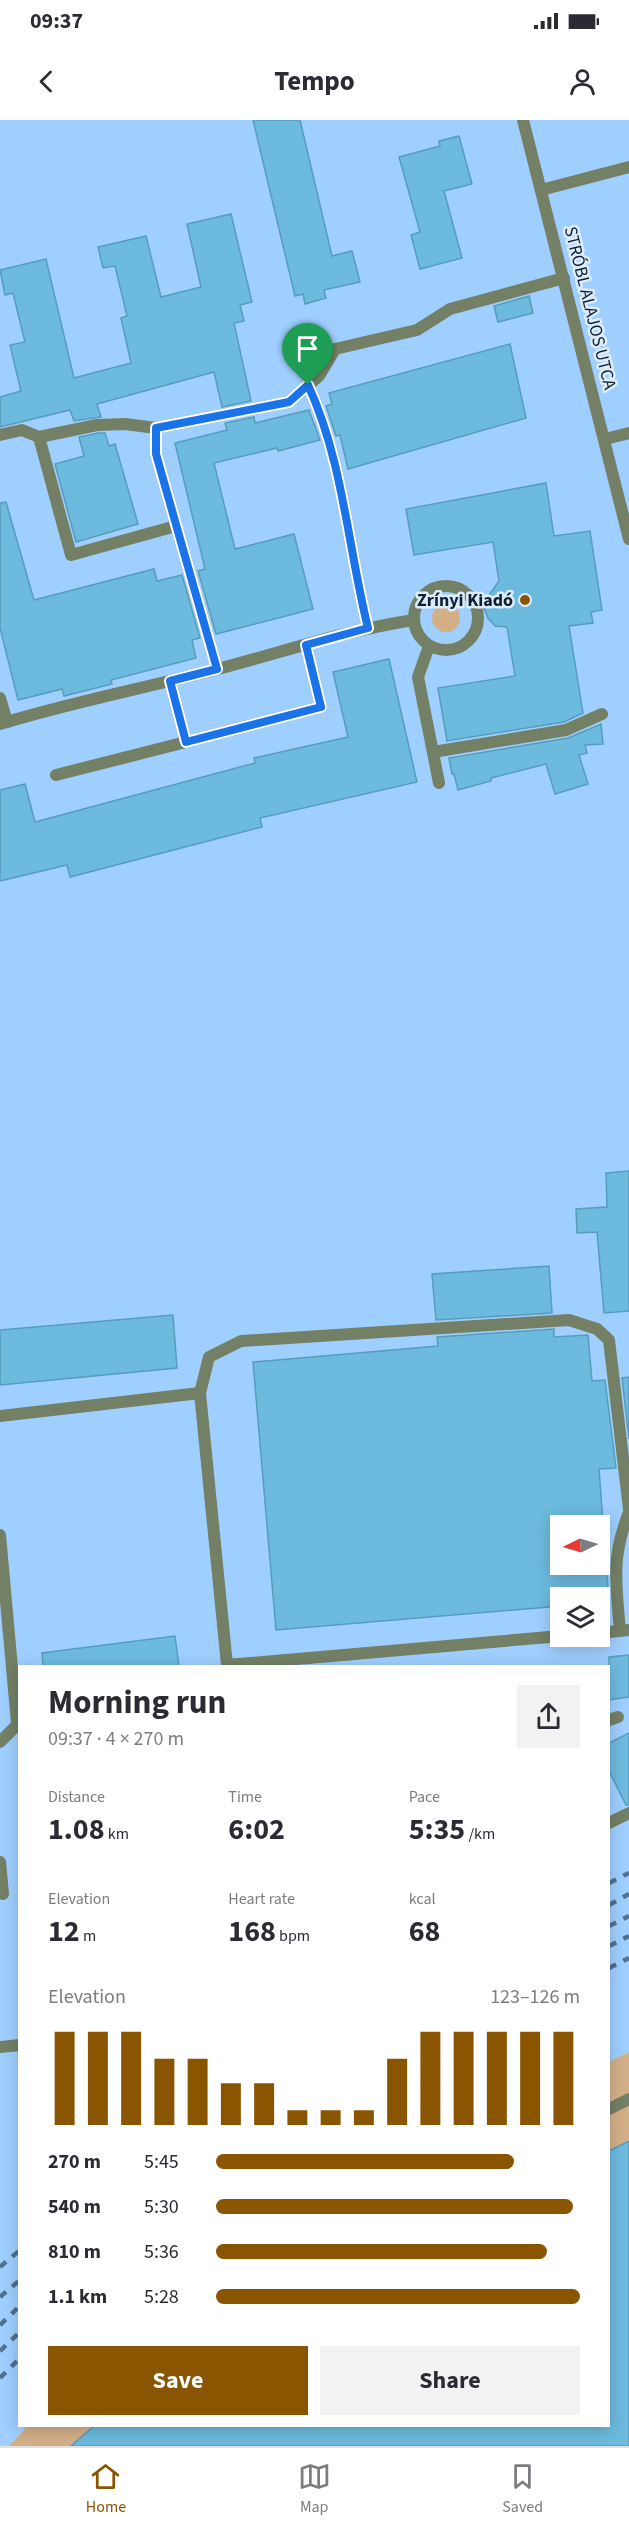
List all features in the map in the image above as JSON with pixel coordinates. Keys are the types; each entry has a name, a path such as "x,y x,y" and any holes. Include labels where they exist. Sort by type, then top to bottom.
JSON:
{"street":[{"name":"STRÓBL ALAJOS UTCA","path":"523,120 629,539"},
{"path":"541,190 629,167"},
{"path":"0,435 22,430 39,437 97,424 125,424 156,428 289,402 319,376 335,349 417,330 450,309 564,278"},
{"path":"308,385 318,406 338,482 368,628"},
{"path":"156,428 156,454 217,669"},
{"path":"605,439 629,432"},
{"path":"39,437 71,555 176,526"},
{"path":"441,586 456,588 469,596 477,609 478,625 471,639 459,648 444,651 429,646 418,635 414,620 417,605 426,593 441,586"},
{"path":"0,698 3,723 368,628 414,620"},
{"path":"56,775 321,707 306,645"},
{"path":"429,646 418,677 439,783"},
{"path":"170,681 186,742"},
{"path":"433,752 566,730 602,714"},
{"path":"226,1665 200,1393 209,1357 241,1341 569,1320 597,1329 609,1340 629,1511 619,1538 615,1570 625,1630 610,1632"},
{"path":"0,1416 200,1393"},
{"path":"0,1535 18,1723 0,1742"},
{"path":"237,1665 550,1637"},
{"path":"610,1823 629,1813"},
{"path":"0,1862 3,1894"},
{"path":"0,2047 18,2045"},
{"path":"610,2108 629,2098"}],"shaded area":[{"path":"446,604 456,608 460,618 456,628 446,632 436,628 432,618 436,608"},
{"path":"629,2052 629,2446 9,2446 27,2427 610,2427 610,2062"}],"building":[{"path":"253,120 300,120 332,256 352,251 360,282 324,290 326,298 305,304 303,294 295,296"},
{"path":"459,136 472,184 444,191 462,258 420,269 411,235 420,232 399,157 440,146 439,141"},
{"path":"231,214 252,302 240,305 244,321 234,323 251,401 222,407 214,372 97,404 101,417 74,421 70,410 0,427 0,397 21,391 10,345 25,342 13,293 5,295 0,270 46,259 74,378 131,363 121,318 127,316 115,266 103,268 98,247 146,236 161,297 201,287 187,224"},
{"path":"529,296 533,313 498,322 494,306"},
{"path":"510,344 526,418 348,469 340,435 336,436 326,406 332,404 329,393"},
{"path":"309,410 320,440 278,451 277,448 214,463 235,549 294,534 313,609 216,634 198,571 205,569 175,443 227,430 225,423 254,417 255,423"},
{"path":"105,433 109,446 115,444 138,524 76,542 55,464 84,456 79,437"},
{"path":"546,483 554,536 590,531 602,610 591,612 593,623 569,626 583,713 564,722 447,741 438,688 515,676 507,627 495,626 488,618 484,608 487,598 499,581 493,542 414,555 406,509"},
{"path":"6,502 34,600 154,569 157,581 182,575 200,638 192,640 196,658 111,680 112,684 64,696 62,689 18,700 0,628 0,503"},
{"path":"389,659 417,782 260,818 262,827 70,877 67,865 0,881 0,790 25,784 35,822 255,763 254,758 348,737 333,672"},
{"path":"601,724 603,744 585,745 587,753 579,755 588,784 555,794 546,764 491,778 491,781 458,790 449,758 568,738"},
{"path":"629,1171 629,1311 604,1313 597,1232 577,1233 576,1209 607,1207 606,1173"},
{"path":"549,1266 552,1313 436,1320 432,1274"},
{"path":"173,1315 177,1368 0,1385 0,1330"},
{"path":"554,1329 554,1337 588,1335 592,1381 605,1380 616,1468 599,1469 602,1515 550,1515 550,1575 607,1575 608,1587 550,1587 550,1607 276,1630 253,1362 438,1346 437,1337"},
{"path":"629,1377 629,1439 622,1378"},
{"path":"175,1636 179,1665 43,1665 42,1653"},
{"path":"629,1655 629,1697 610,1700 609,1657"},
{"path":"629,1733 629,1805 626,1805 610,1773 610,1742"},
{"path":"629,2141 629,2446 71,2446 93,2427 610,2427 610,2150"}],"railway":[{"path":"610,1882 629,1873"},
{"path":"610,1904 629,1894"},
{"path":"610,1926 629,1916"},
{"path":"610,1946 629,1936"},
{"path":"610,1968 629,1958"},
{"path":"0,2267 18,2252"},
{"path":"0,2297 18,2282"},
{"path":"0,2325 18,2308"},
{"path":"0,2351 18,2334"},
{"path":"0,2378 18,2360"}],"place":[{"name":"Zrínyi Kiadó","path":"525,600"}],"route":[{"path":"308,385 318,406 338,482 368,628 306,645 321,707 186,742 170,681 217,669 156,454 156,428 289,402 308,385"}]}
